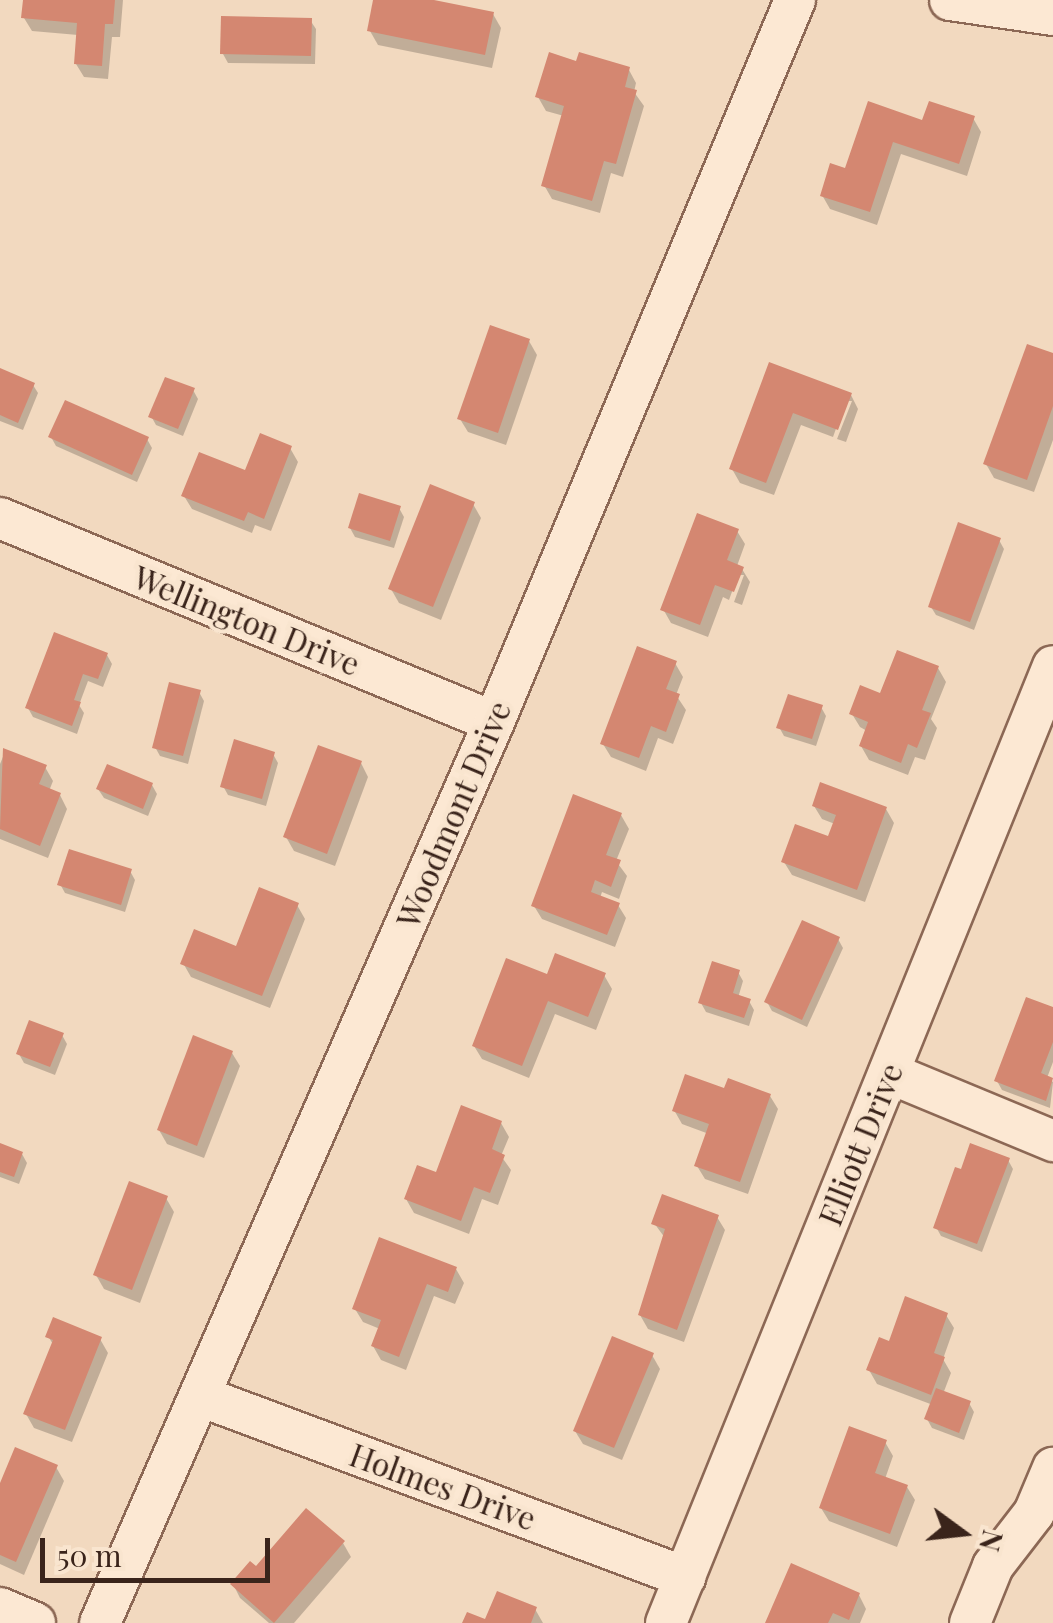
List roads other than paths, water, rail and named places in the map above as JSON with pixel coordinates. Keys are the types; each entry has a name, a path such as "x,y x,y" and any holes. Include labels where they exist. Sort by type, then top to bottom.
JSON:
{"street":[{"name":"Woodmont Drive","path":"100,1623 494,722 795,0"},
{"path":"950,0 1053,15"},
{"name":"Wellington Drive","path":"2,524 494,722"},
{"name":"Elliott Drive","path":"666,1623 1053,666"},
{"path":"888,1073 1053,1140"},
{"name":"Holmes Drive","path":"200,1396 686,1577"},
{"path":"970,1623 994,1566 1034,1514 1053,1468"},
{"path":"0,1608 35,1623"}]}
